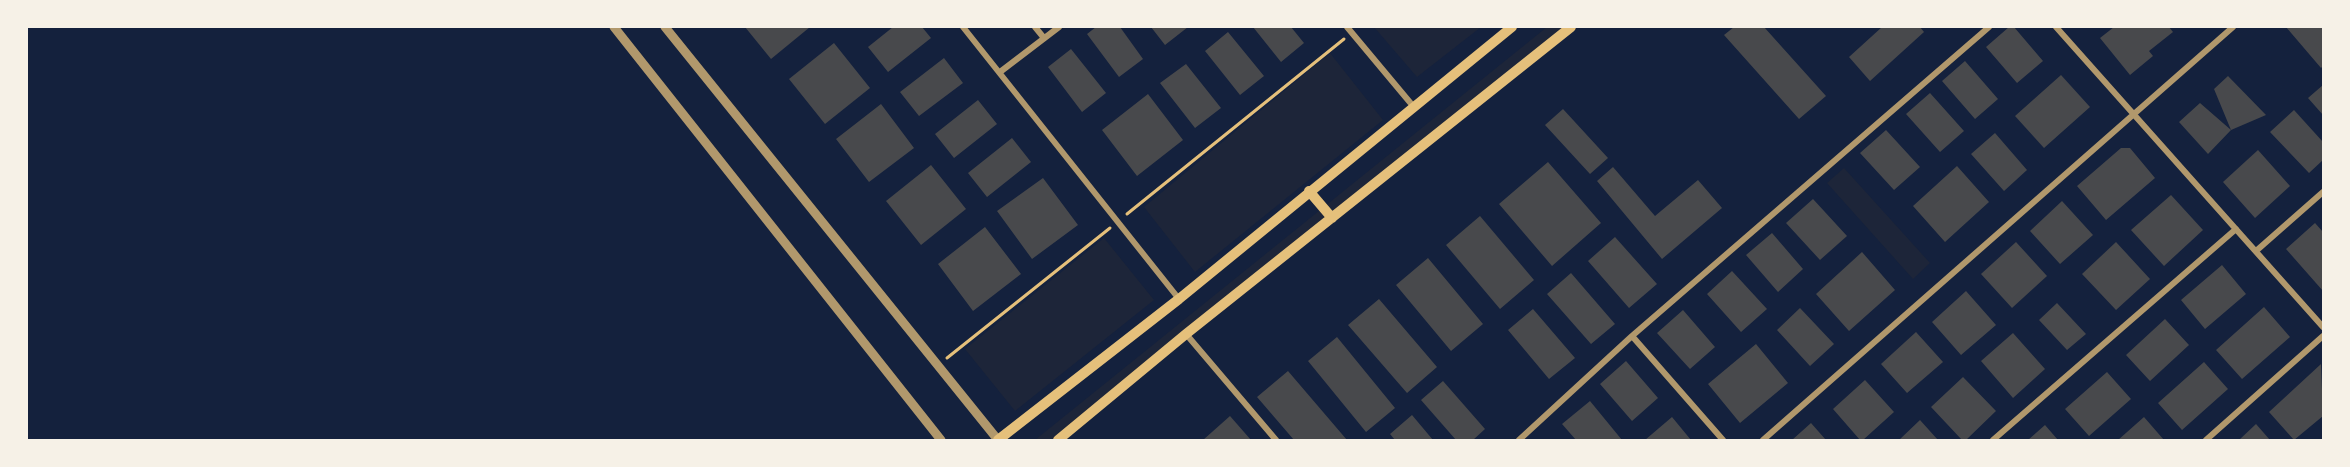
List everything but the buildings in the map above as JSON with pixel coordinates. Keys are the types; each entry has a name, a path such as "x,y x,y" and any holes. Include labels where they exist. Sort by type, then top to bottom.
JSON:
{"main road":[{"path":"998,440 1179,299 1512,27"},
{"path":"1059,440 1186,334 1571,27"},
{"path":"1309,191 1332,218"}],"street":[{"path":"614,27 941,440"},
{"path":"963,27 1179,299"},
{"path":"1035,27 1044,38"},
{"path":"1000,72 1059,27"},
{"path":"1519,440 1632,336 1989,27"},
{"path":"2056,27 2323,327"},
{"path":"1763,440 2232,27"},
{"path":"670,29 998,440"},
{"path":"1349,30 1413,106"},
{"path":"2256,251 2323,192"},
{"path":"1993,440 2236,229"},
{"path":"1186,334 1276,440"},
{"path":"1632,336 1723,440"},
{"path":"2206,440 2323,336"}],"path":[{"path":"938,365 1118,222 1349,30"}],"shaded area":[{"path":"1374,27 1481,27 1417,77"},
{"path":"1547,27 1571,27 1060,440 1035,440"},
{"path":"1330,53 1383,120 1195,272 1144,207"},
{"path":"1844,168 1930,263 1913,279 1827,183"},
{"path":"1104,238 1154,300 1015,411 965,349"}]}
